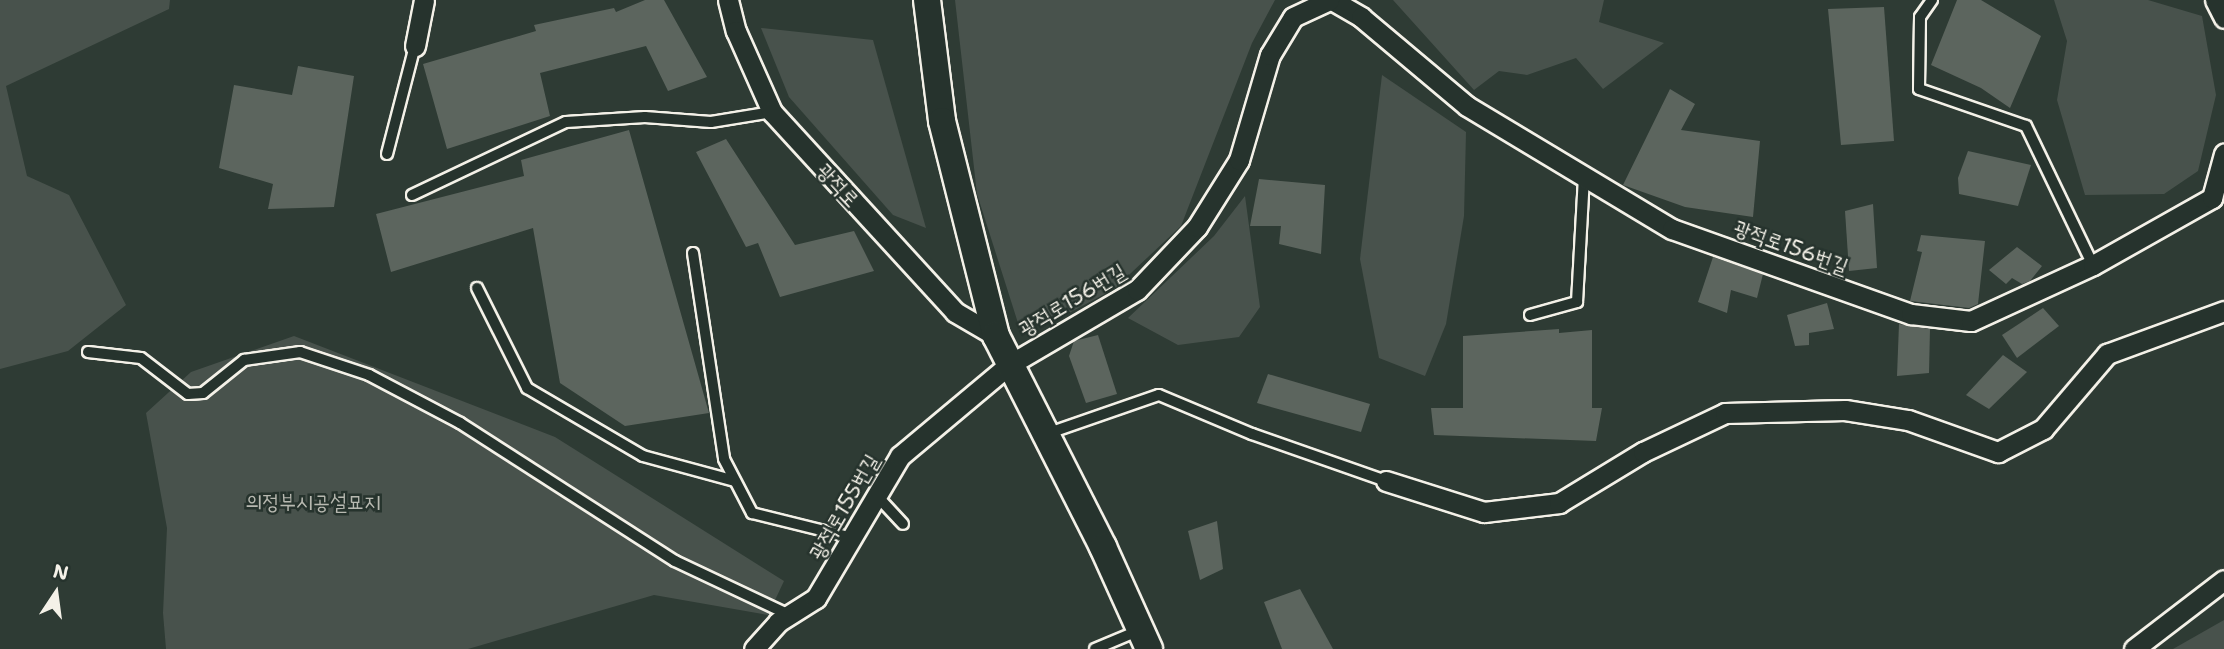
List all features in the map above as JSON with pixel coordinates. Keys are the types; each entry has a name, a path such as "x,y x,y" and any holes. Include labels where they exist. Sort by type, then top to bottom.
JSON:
{"main road":[{"path":"927,0 942,121 996,336 1145,640"}],"street":[{"path":"415,46 425,0"},
{"name":"광적로","path":"728,0 736,32 772,112 955,312 996,336"},
{"name":"광적로156번길","path":"1009,365 1137,290 1198,227 1239,160 1269,55 1292,8 1341,2 1467,106 1672,229 1910,314 1971,321 2093,265 2212,198 2224,154"},
{"path":"1386,481 1484,512 1559,503 1643,452 1725,413 1844,410 1908,420 1998,452 2043,429 2107,354 2224,311"},
{"name":"광적로155번길","path":"754,649 789,615 816,598 900,456 1009,365"},
{"path":"2134,649 2224,580"}],"lane":[{"path":"1932,0 1920,17 1919,89 2025,126 2093,265"},
{"path":"387,154 415,46"},
{"path":"412,195 566,122 645,117 711,122 772,112"},
{"path":"1530,315 1577,302 1584,175"},
{"path":"693,253 724,459 752,513 853,538"},
{"path":"477,288 527,388 643,456 735,481"},
{"path":"88,352 141,358 188,394 203,393 244,360 300,352 369,375 460,423 675,561 789,615"},
{"path":"1044,434 1159,395 1252,435 1386,481"},
{"path":"877,496 903,524"},
{"path":"1095,649 1145,640"}],"green space":[{"path":"0,0 170,0 169,9 6,86 27,176 69,195 126,305 68,351 0,369"},
{"path":"955,0 1275,0 1252,43 1181,226 1114,289 1058,319 1018,323 977,194"},
{"path":"1393,0 1604,0 1599,22 1664,43 1603,89 1576,58 1527,75 1499,71 1474,90"},
{"path":"2054,0 2148,0 2202,16 2216,95 2198,171 2164,194 2085,195 2057,100 2067,41"},
{"path":"761,28 873,40 926,228 893,215 789,97"},
{"path":"1382,75 1466,132 1464,216 1446,324 1425,376 1379,358 1360,259"},
{"path":"1245,196 1260,307 1239,337 1178,345 1128,318 1214,236"},
{"name":"의정부시공설묘지","path":"294,336 555,437 784,581 768,615 654,595 468,649 166,649 163,613 167,528 146,413 191,372"},
{"path":"2224,620 2224,649 2173,649"}],"building":[{"path":"645,0 664,0 707,77 668,91 646,46 540,73 550,116 447,149 423,64 536,31 534,25 614,8 616,12"},
{"path":"1957,0 1981,0 2041,36 2010,108 1981,88 1931,65"},
{"path":"1884,7 1894,141 1841,145 1828,9"},
{"path":"298,66 354,76 334,207 268,209 273,184 219,168 234,85 292,95"},
{"path":"1670,89 1695,104 1681,130 1760,141 1753,217 1685,207 1623,185"},
{"path":"629,130 709,413 625,426 560,383 533,228 391,272 376,214 524,176 521,160"},
{"path":"726,139 795,245 854,231 874,271 780,297 758,243 746,247 696,152"},
{"path":"1968,151 2031,165 2018,206 1959,194 1958,178"},
{"path":"1259,179 1325,185 1321,254 1279,244 1281,226 1250,226"},
{"path":"1873,204 1877,268 1849,271 1845,211"},
{"path":"1921,235 1985,241 1978,304 1969,308 1910,301 1922,252 1917,251"},
{"path":"2017,247 2042,266 2030,281 2022,284 2012,278 2006,284 1989,270"},
{"path":"1713,257 1763,274 1757,298 1731,290 1727,313 1698,302"},
{"path":"1827,303 1834,329 1809,333 1809,345 1795,346 1787,315"},
{"path":"2043,308 2059,326 2017,358 2002,335"},
{"path":"1899,324 1930,329 1929,373 1897,376"},
{"path":"1559,329 1559,333 1592,330 1592,408 1602,408 1596,441 1434,435 1431,408 1463,408 1463,336"},
{"path":"1098,335 1117,394 1086,403 1069,356 1074,341"},
{"path":"2003,355 2027,372 1989,409 1966,395"},
{"path":"1268,374 1370,404 1361,432 1257,403"},
{"path":"1217,521 1223,569 1200,580 1188,531"},
{"path":"1300,589 1333,649 1282,649 1264,602"}]}
